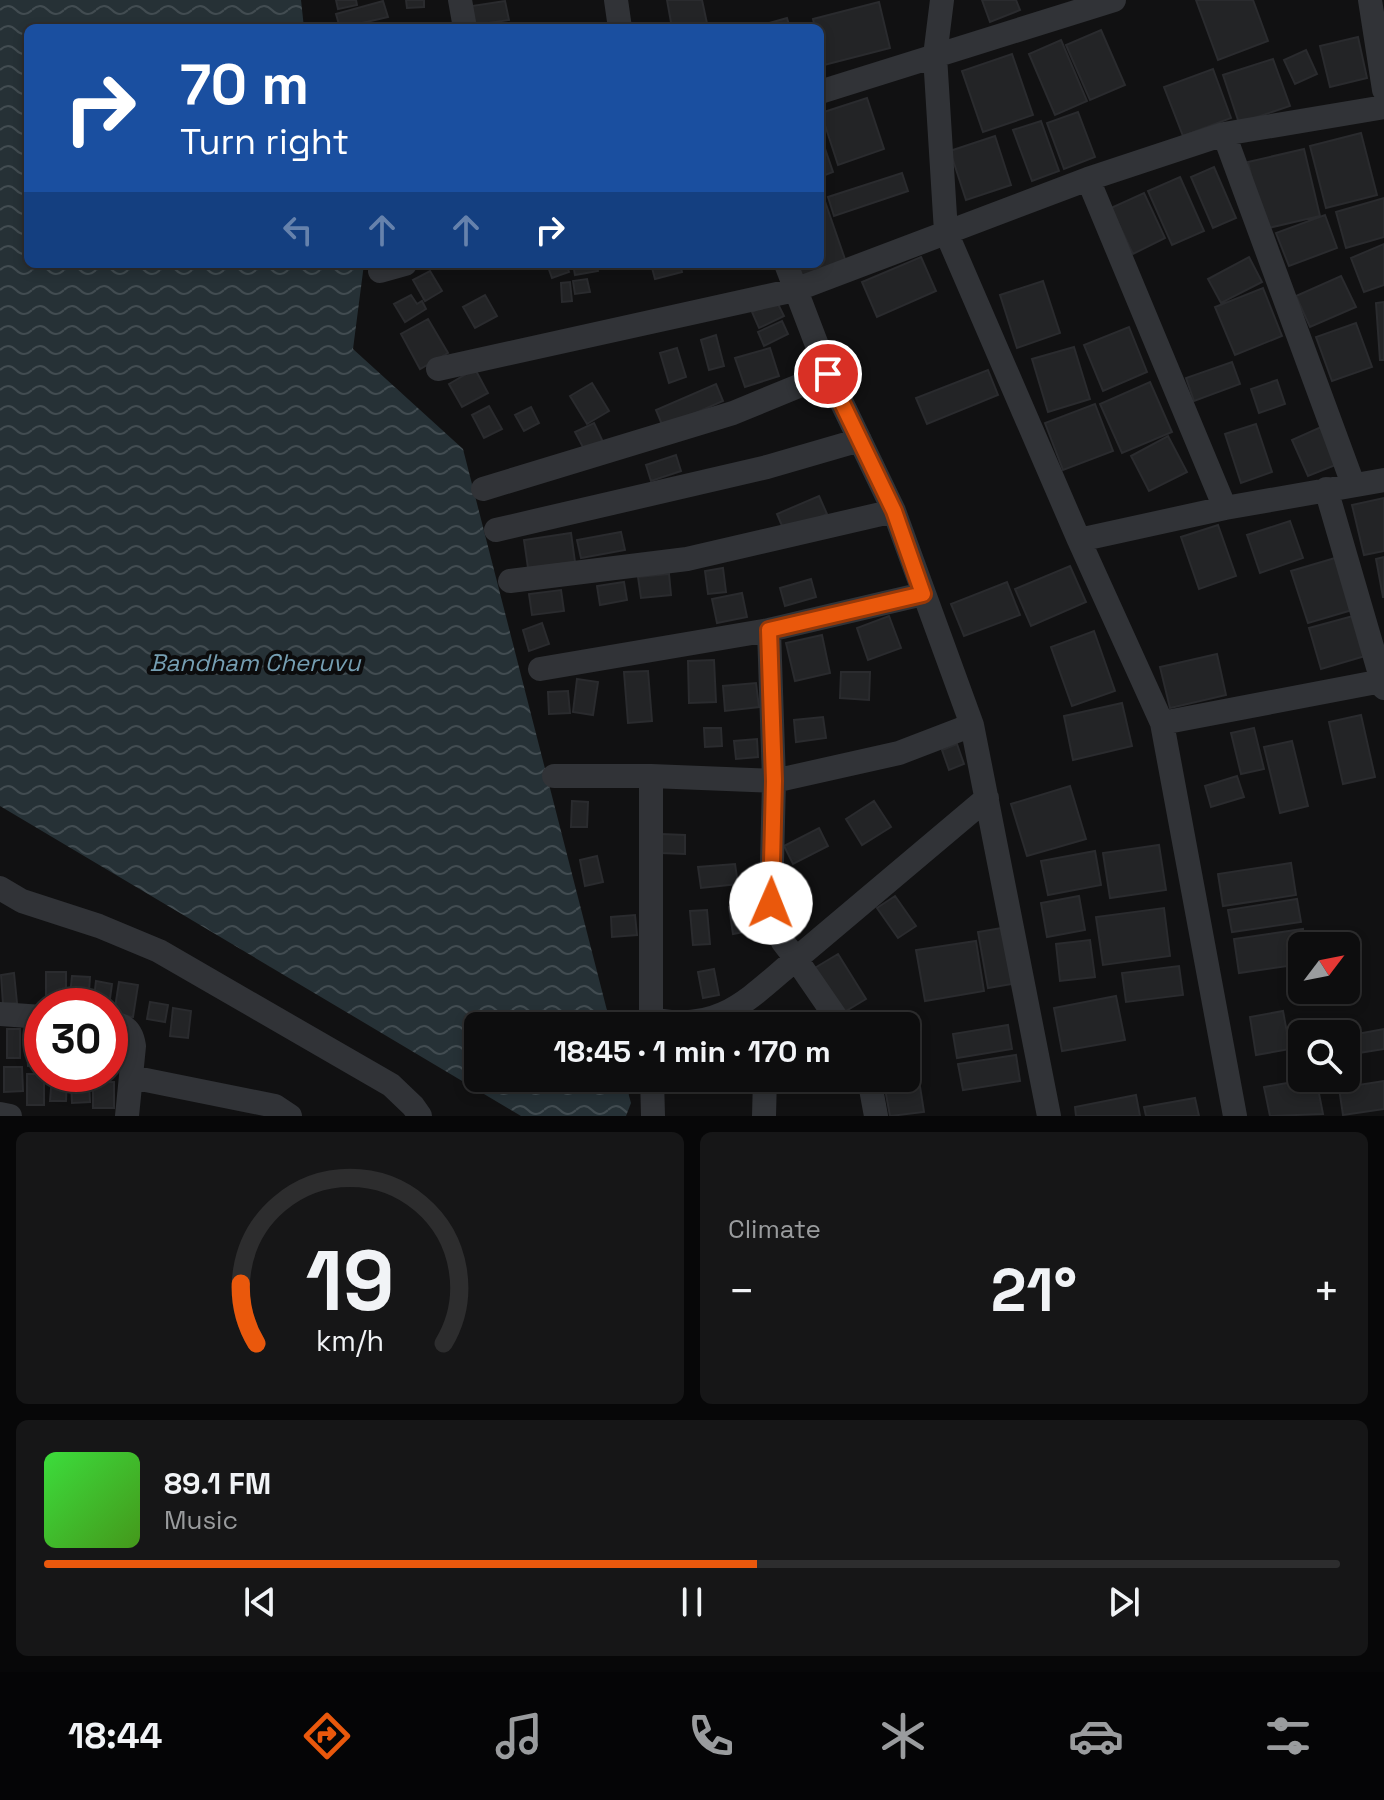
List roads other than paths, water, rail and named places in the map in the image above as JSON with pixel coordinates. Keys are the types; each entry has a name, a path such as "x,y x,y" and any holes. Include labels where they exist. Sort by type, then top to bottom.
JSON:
{"street":[{"path":"460,0 464,24"},
{"path":"616,0 619,24"},
{"path":"942,0 935,56 946,232 1162,723 1235,1116"},
{"path":"824,91 1114,0"},
{"path":"1370,0 1384,90"},
{"path":"438,369 795,290 1088,179 1224,134 1384,107"},
{"path":"1224,134 1353,484"},
{"path":"1088,179 1225,508"},
{"path":"380,271 391,268"},
{"path":"787,268 828,374 894,511 972,725 1049,1116"},
{"path":"483,489 733,413 828,374"},
{"path":"496,530 767,467 860,440"},
{"path":"1079,540 1225,508 1384,480"},
{"path":"1162,723 1383,684 1326,489"},
{"path":"510,581 687,559 894,511"},
{"path":"540,669 769,630 923,594"},
{"path":"769,630 774,781 771,903 774,923 783,942 832,1012"},
{"path":"554,776 774,781 899,753 972,725"},
{"path":"651,776 651,1012"},
{"path":"729,1012 987,798"},
{"path":"0,888 22,901 99,926 159,951 391,1085 420,1116"},
{"path":"0,1014 24,1016"},
{"path":"127,1116 133,1038 128,1030"},
{"path":"131,1077 275,1106 290,1116"},
{"path":"652,1092 653,1116"},
{"path":"764,1116 765,1092"},
{"path":"872,1092 876,1116"},
{"path":"0,1114 10,1116"}],"water":[{"name":"Bandham Cheruvu","path":"0,0 301,0 304,24 24,24 24,268 363,268 353,349 463,449 607,1012 464,1012 464,1082 0,806"},
{"name":"Bandham Cheruvu","path":"481,1092 628,1092 631,1103 626,1116 521,1116"}]}
